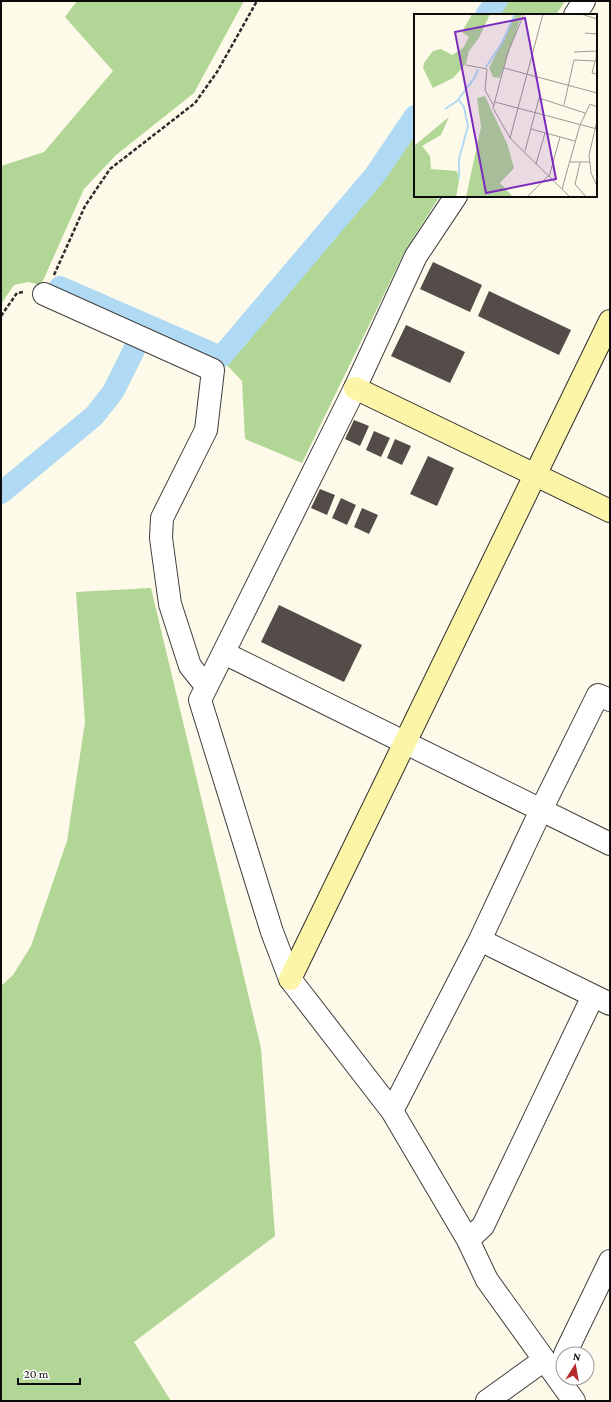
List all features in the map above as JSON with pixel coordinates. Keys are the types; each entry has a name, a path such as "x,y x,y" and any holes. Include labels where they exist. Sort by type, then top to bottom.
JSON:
{"street":[{"path":"576,14 584,1"},
{"path":"455,197 416,256 355,388 200,700 272,932 290,979 392,1111 468,1240 486,1280 553,1363 574,1401"},
{"path":"44,294 213,370 206,430 162,518 161,538 170,604 190,666 206,686"},
{"path":"290,979 403,743 610,321"},
{"path":"355,388 610,511"},
{"path":"224,653 403,743 610,844"},
{"path":"392,1111 480,940 541,810 598,695 610,700"},
{"path":"468,1240 483,1226 602,1000 480,940"},
{"path":"569,1346 610,1261"},
{"path":"487,1401 553,1363"}],"path":[{"path":"1,316 17,293 31,290 44,294 62,260 85,206 110,169 196,103 218,72 257,1"}],"green space":[{"path":"77,1 244,1 194,93 116,155 84,189 41,285 28,282 14,285 1,304 1,166 44,152 113,71 65,17"},
{"path":"504,1 565,1 557,14 494,14"},
{"path":"414,127 414,197 439,197 406,249 302,463 245,439 242,381 224,362 380,178"},
{"path":"151,588 261,1048 275,1236 134,1342 171,1401 1,1401 1,986 13,975 31,946 67,841 85,722 76,592"}],"building":[{"path":"433,262 482,285 470,312 420,289"},
{"path":"489,291 571,330 559,355 478,316"},
{"path":"406,325 465,352 450,383 391,356"},
{"path":"354,420 369,426 360,446 345,439"},
{"path":"374,431 390,438 381,457 366,450"},
{"path":"395,439 411,446 402,465 387,458"},
{"path":"428,456 454,468 437,506 410,494"},
{"path":"320,489 335,495 327,515 311,508"},
{"path":"341,498 356,505 347,525 332,518"},
{"path":"362,508 378,515 369,534 354,527"},
{"path":"279,605 362,645 344,682 261,642"}],"waterway":[{"path":"487,14 497,1"},
{"path":"60,287 221,357 375,175 414,117"},
{"path":"1,493 94,416 113,392 134,350"}]}
